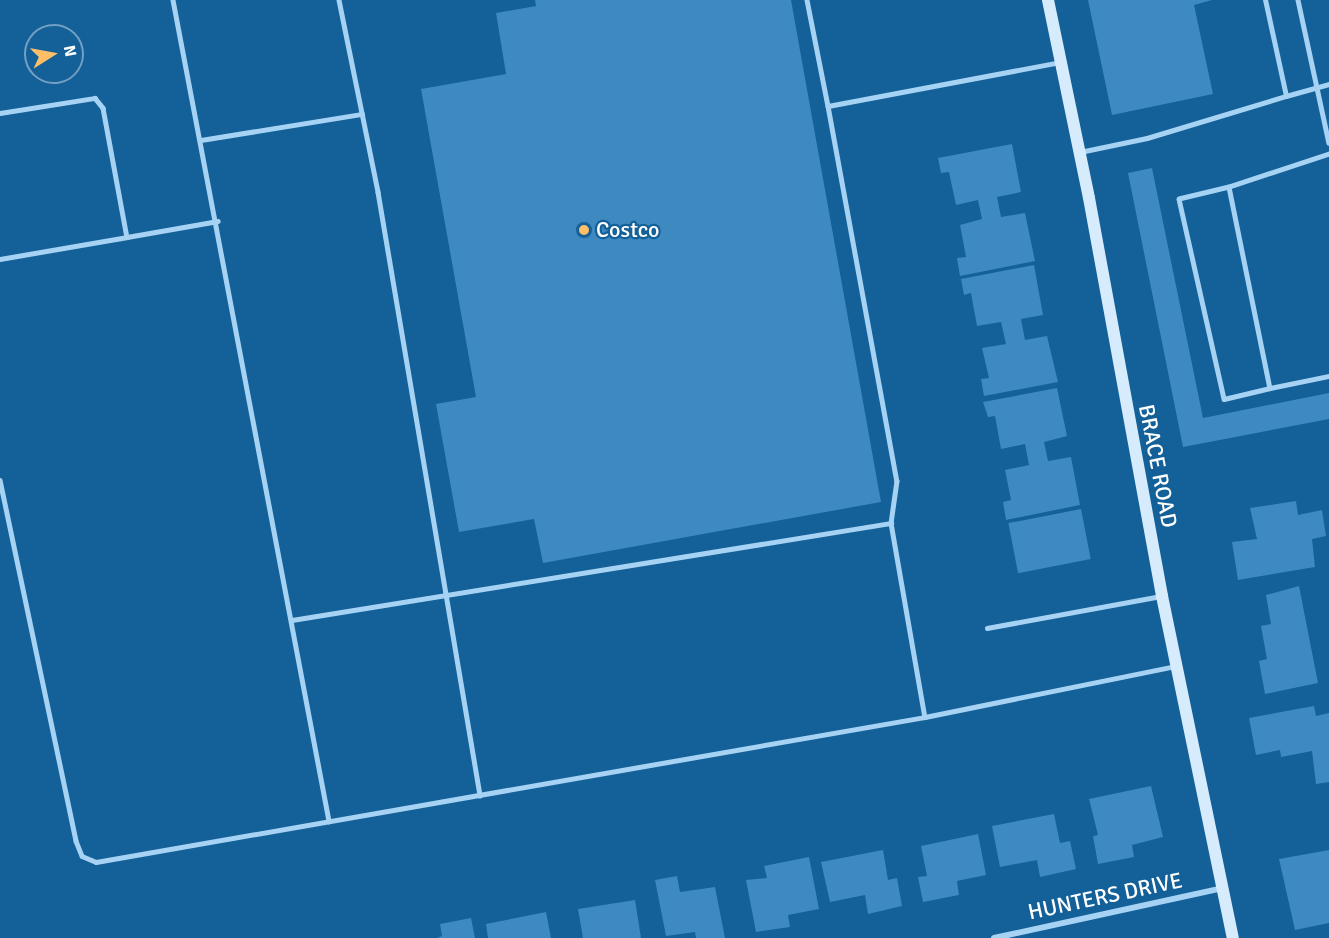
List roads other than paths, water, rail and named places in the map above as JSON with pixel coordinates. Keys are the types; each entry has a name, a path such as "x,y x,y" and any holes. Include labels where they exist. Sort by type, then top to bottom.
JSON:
{"street":[{"name":"BRACE ROAD","path":"1048,0 1080,152 1161,596 1233,938"},
{"name":"HUNTERS DRIVE","path":"994,938 1223,888"}],"lane":[{"path":"173,0 218,221 329,821"},
{"path":"339,0 362,114 480,795"},
{"path":"807,0 897,481 891,524 925,717"},
{"path":"1265,0 1286,96"},
{"path":"1298,0 1315,88 1329,143"},
{"path":"828,106 1061,63"},
{"path":"1080,152 1147,138 1329,84"},
{"path":"0,113 95,98 103,108 127,237"},
{"path":"201,140 362,114"},
{"path":"1329,154 1229,187 1179,199 1224,399 1329,376"},
{"path":"1229,187 1270,388"},
{"path":"0,259 218,221"},
{"path":"0,480 76,841 82,856 96,862 111,862 329,821 925,717 1176,666"},
{"path":"292,620 446,593 891,524"},
{"path":"987,628 1161,596"}],"place":[{"name":"Costco","path":"584,230"}]}
